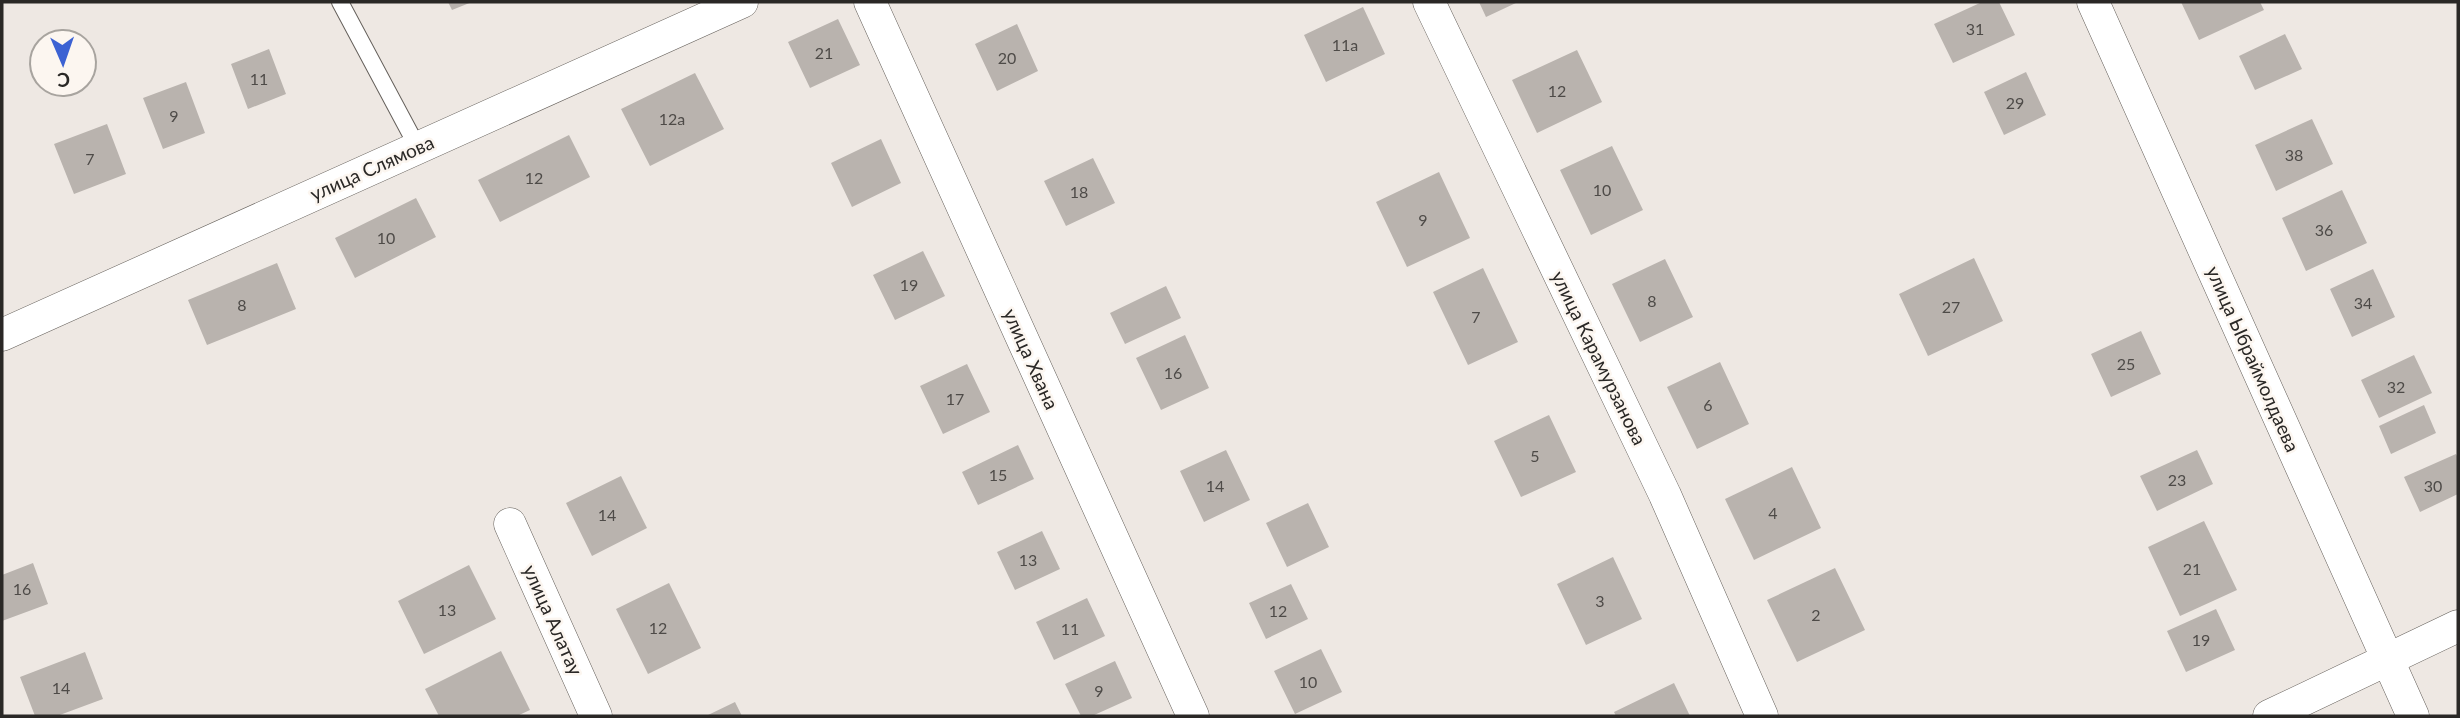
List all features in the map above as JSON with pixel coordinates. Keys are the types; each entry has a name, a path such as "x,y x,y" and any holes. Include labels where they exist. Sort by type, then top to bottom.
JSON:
{"street":[{"name":"улица Слямова","path":"2,335 742,2"},
{"name":"улица Хвана","path":"870,2 1192,716"},
{"name":"улица Карамурзанова","path":"1429,2 1665,495 1762,716"},
{"name":"улица Ыбраймолдаева","path":"2092,2 2413,716"},
{"name":"улица Алатау","path":"510,523 596,716"},
{"path":"2269,716 2458,626"}],"lane":[{"path":"340,2 418,148"}],"building":[{"path":"448,2 472,2 452,10"},
{"path":"1479,2 1518,2 1486,17"},
{"path":"1982,2 1999,2 2015,35 1953,63 1934,24"},
{"path":"2181,2 2260,2 2264,10 2199,40"},
{"path":"1363,7 1385,54 1326,82 1304,35"},
{"path":"838,19 860,65 810,88 788,42"},
{"path":"1017,24 1038,71 997,91 975,44"},
{"path":"2285,34 2302,69 2255,90 2239,56"},
{"path":"269,49 286,94 248,109 231,64"},
{"path":"1577,50 1602,102 1537,133 1512,80"},
{"path":"2026,72 2046,115 2004,135 1984,92"},
{"path":"695,73 724,129 650,166 621,109"},
{"path":"186,82 205,133 163,149 143,98"},
{"path":"2312,119 2333,164 2276,191 2255,145"},
{"path":"107,124 126,174 74,194 54,144"},
{"path":"569,135 590,177 500,222 478,180"},
{"path":"881,139 901,183 852,207 831,163"},
{"path":"1612,146 1643,210 1591,235 1560,170"},
{"path":"1093,158 1115,203 1066,226 1044,181"},
{"path":"1439,172 1470,238 1407,267 1376,202"},
{"path":"2342,190 2367,243 2306,271 2282,218"},
{"path":"416,198 436,237 355,278 335,238"},
{"path":"923,251 945,296 895,320 873,275"},
{"path":"1974,258 2003,321 1928,356 1899,294"},
{"path":"1665,259 1693,317 1640,342 1612,284"},
{"path":"277,263 296,309 207,345 188,300"},
{"path":"1483,268 1518,342 1468,365 1433,292"},
{"path":"2373,269 2395,317 2352,337 2330,289"},
{"path":"1166,286 1181,318 1125,344 1110,313"},
{"path":"2141,331 2161,374 2111,397 2091,354"},
{"path":"1185,335 1209,388 1161,410 1136,358"},
{"path":"2414,355 2432,393 2379,418 2361,380"},
{"path":"1720,362 1749,424 1697,449 1667,387"},
{"path":"967,364 990,412 943,434 920,386"},
{"path":"2424,405 2436,433 2391,454 2379,426"},
{"path":"1549,415 1576,472 1521,497 1494,441"},
{"path":"1018,445 1034,479 978,505 962,472"},
{"path":"1226,450 1250,500 1204,522 1180,471"},
{"path":"2197,450 2213,484 2157,511 2140,476"},
{"path":"2456,454 2458,494 2420,512 2404,477"},
{"path":"1792,467 1821,528 1754,560 1725,499"},
{"path":"621,476 647,528 592,556 566,503"},
{"path":"1308,503 1329,547 1287,567 1266,523"},
{"path":"2204,521 2237,590 2180,616 2148,547"},
{"path":"1042,531 1060,569 1015,590 997,552"},
{"path":"1613,557 1642,619 1586,645 1557,584"},
{"path":"33,563 48,604 2,621 2,575"},
{"path":"469,565 496,619 424,654 398,601"},
{"path":"1835,568 1865,630 1797,662 1767,600"},
{"path":"669,583 701,648 648,674 616,609"},
{"path":"1291,584 1308,619 1266,639 1249,603"},
{"path":"1087,598 1105,636 1054,660 1036,622"},
{"path":"2216,609 2235,650 2186,672 2167,631"},
{"path":"1321,649 1342,692 1295,714 1274,671"},
{"path":"501,651 530,710 517,716 439,716 425,689"},
{"path":"85,652 103,699 57,716 35,716 20,677"},
{"path":"1115,661 1132,698 1092,716 1081,716 1065,684"},
{"path":"1674,683 1690,716 1616,716 1614,712"},
{"path":"735,702 742,716 706,716"}]}
